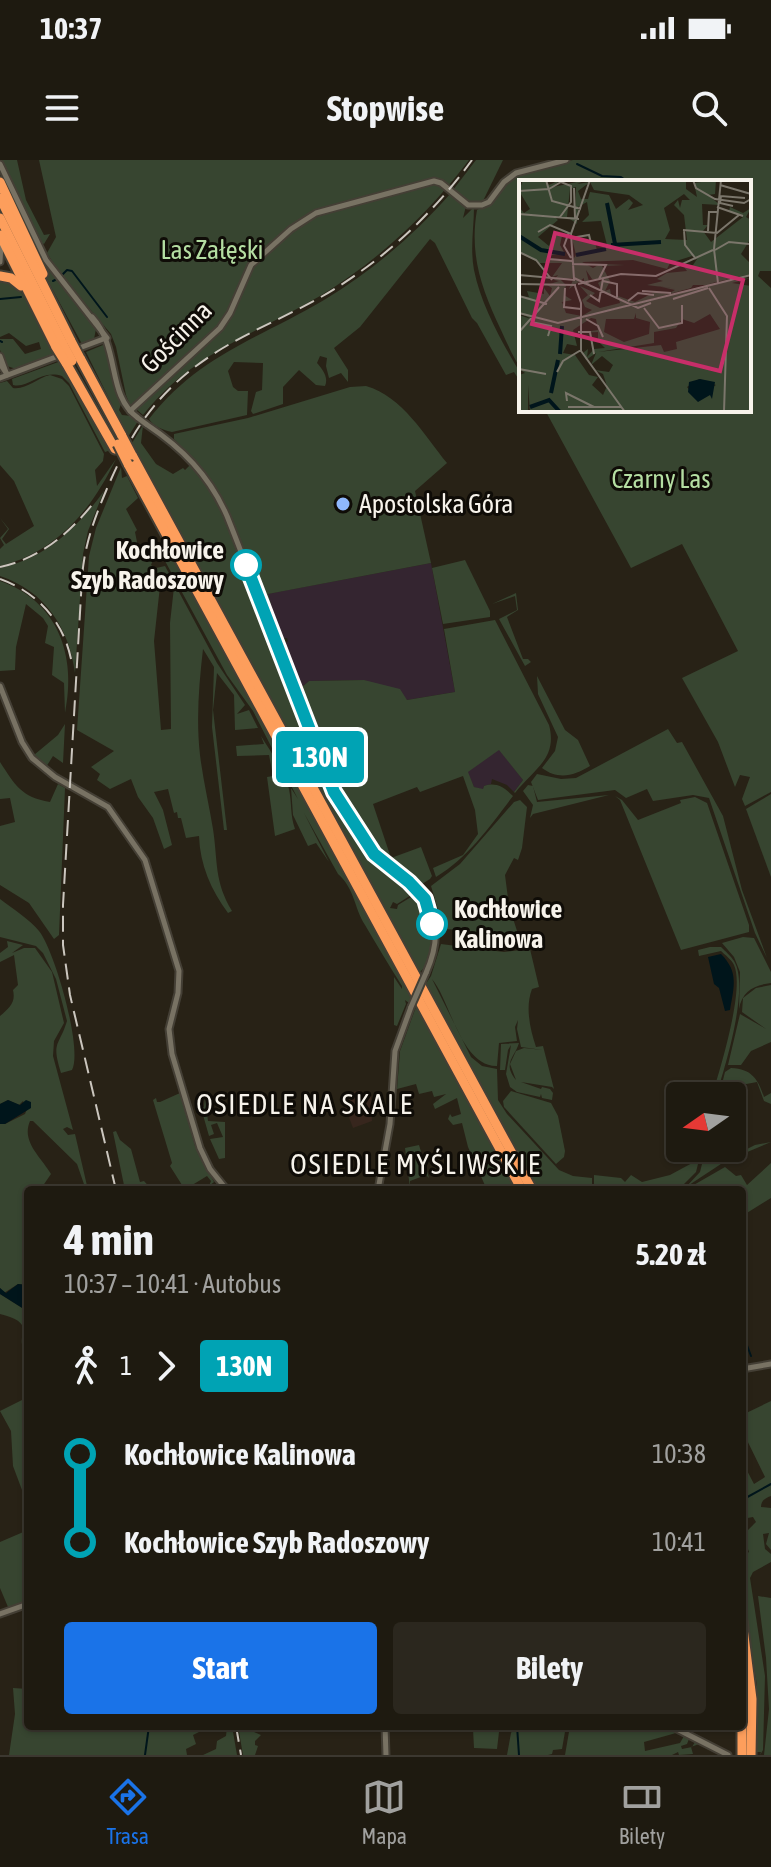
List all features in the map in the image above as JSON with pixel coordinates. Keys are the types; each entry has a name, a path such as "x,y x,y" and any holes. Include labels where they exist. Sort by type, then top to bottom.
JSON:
{"highway":[{"path":"0,182 51,295 63,344"},
{"path":"0,198 53,308"},
{"path":"0,218 63,344 530,1186"},
{"path":"0,237 31,298 73,361"},
{"path":"0,276 14,280 31,298"},
{"path":"129,462 520,1186"},
{"path":"746,1652 752,1699 746,1753"},
{"path":"745,1730 746,1753"}],"street":[{"name":"Gościnna","path":"130,411 220,328 251,265 308,217 334,207 434,181 441,183 468,205 482,205 489,202 513,174 566,160"},
{"path":"0,164 40,250 107,338"},
{"path":"0,237 0,262"},
{"path":"75,298 101,326 107,338 121,398 130,411 193,460 217,494 334,792 370,850 419,891 435,920 437,938 434,954 395,1051 392,1102 379,1186"},
{"path":"95,342 98,330"},
{"path":"0,378 107,338"},
{"path":"0,356 7,375"},
{"path":"0,367 7,375"},
{"path":"0,686 22,742 32,758 55,777 108,807 136,844 150,870 179,971 178,993 169,1029 172,1054 203,1155 224,1186"},
{"path":"746,1368 771,1364"},
{"path":"0,1614 24,1605"},
{"path":"385,1730 386,1755"},
{"path":"679,1730 728,1755"}],"shaded area":[{"path":"431,563 455,692 407,700 364,680 309,681 301,688 284,645 287,638 283,638 267,594"},
{"path":"499,749 523,780 514,792 507,785 492,779 483,790 474,787 467,772"},
{"path":"360,1090 361,1095 371,1095 372,1121 353,1128 341,1096"}],"green space":[{"path":"2,160 17,160 26,200 44,235 50,234 44,244 41,243"},
{"name":"Las Załęski","path":"39,160 469,160 419,218 382,252 320,296 226,346 182,375 143,415 136,409 205,343 200,341 135,404 130,405 111,334 60,274 47,253 56,237"},
{"path":"476,160 503,160 482,203 470,204 453,190"},
{"name":"Czarny Las","path":"573,160 771,160 771,271 760,271 758,276 771,288 771,792 745,806 742,799 750,777 740,775 735,787 718,742 682,678 738,651 682,544 631,568 546,412 751,412 751,180 519,180 519,366 483,286 476,257 475,226 477,210 488,204 511,177 529,169"},
{"path":"0,169 46,263 96,329 94,339 82,344 49,283"},
{"path":"450,194 466,206 463,218 474,207 472,254 477,283 493,324 519,371 519,380 514,372 506,375 472,318 435,243 430,239 360,327 334,348 348,370 348,382 341,373 329,378 327,358 320,356 317,363 326,376 325,386 316,385 299,370 283,387 283,404 253,414 256,392 262,390 263,363 234,362 228,371 233,387 238,391 248,391 247,415 172,432 151,422 149,419 188,379 230,350 324,300 375,265 422,224"},
{"path":"0,279 9,282 26,298 57,353 16,369 7,366 0,350 0,339 13,339 25,354 41,349 39,342 26,346 9,333 0,337"},
{"path":"103,345 110,352 121,404 119,410 122,415 132,416 138,421 128,437 86,352"},
{"path":"61,361 114,452 111,454 105,452 69,383 62,376 47,375 13,385 12,379"},
{"path":"50,375 62,379 69,386 104,454 103,461 95,470 97,486 116,459 96,495 70,526 39,550 0,566 0,549 4,545 0,538 8,529 0,518 9,529 2,539 6,544 34,526 14,481 0,465 0,383 7,381 13,388 18,388"},
{"path":"366,386 379,391 402,408 447,463 415,491 431,563 268,594 271,604 266,603 224,505 207,475 174,439 174,434 248,418 350,387"},
{"path":"143,425 141,443 156,464 173,474 183,468 185,470 192,463 221,505 324,774 369,851 416,892 397,904 393,902 390,908 397,909 398,905 416,894 426,912 432,944 420,972 132,443"},
{"path":"121,467 122,478 127,476 138,498 126,509 137,530 138,547 153,560 151,565 156,568 165,566 217,663 245,705 237,714 249,710 258,728 235,730 234,695 217,673 213,710 227,830 224,830 212,727 214,667 203,649 198,702 200,755 219,881 232,911 228,913 208,877 199,836 186,838 181,818 178,818 177,812 174,813 168,789 154,792 163,810 172,845 164,849 153,818 138,797 131,779 110,789 97,780 100,774 91,767 114,751 77,730 89,556 96,528","holes":["160,586 174,587 170,623 171,729 161,730 154,641"]},
{"path":"104,491 88,531 83,554 75,673 67,641 52,613 30,591 0,576 0,568 32,557 59,540"},
{"path":"171,556 412,996 409,1003 405,1000 397,1026 394,1025 394,977 402,989 402,986 361,919 348,886 304,813 329,862 316,843 308,846 293,815 291,788 298,799 253,711 227,675 165,561"},
{"path":"465,560 490,611 490,617 443,624 432,568"},
{"path":"0,581 36,602 59,633 68,671 65,713 64,683 52,675 54,647 45,643 48,626 26,604 16,647 15,670 0,671"},
{"path":"516,593 518,610 507,617 523,659 531,662 525,666 499,619 517,610 515,596 492,604"},
{"path":"495,620 549,725 550,746 542,762 515,793 523,780 499,750 468,772 474,787 483,789 484,786 496,785 513,796 469,850 448,869 436,877 433,868 463,855 478,834 475,810 463,776 420,792 417,787 373,804 391,858 421,847 432,876 422,884 376,849 339,791 301,688 309,681 364,680 400,689 407,700 455,692 444,629"},
{"path":"537,676 565,730 578,740 590,766 572,774 560,775 542,768 555,751 558,737 538,694"},
{"path":"65,724 63,763 53,756 46,767 34,755 58,735"},
{"path":"668,729 677,743 682,742 723,816 742,890 767,958 755,933 709,798 693,795 653,801 647,789 626,798 615,790 538,800 531,782 537,774 561,779 576,778"},
{"path":"261,736 287,782 295,829 275,836 267,777 273,776 269,755 237,756 236,746 264,744"},
{"path":"0,762 15,783 32,797 50,802 58,784 65,788 59,935 54,939 29,903 0,885 0,826 15,822 10,798 0,799"},
{"path":"528,785 533,786 537,802 609,795 533,814 530,818 533,805 523,791"},
{"path":"771,794 771,877 746,809"},
{"path":"615,796 622,800 638,820 681,803 680,800 695,797 707,803 749,932 681,950 620,800"},
{"path":"520,800 527,807 522,848 518,860 514,858 505,875 509,906 518,934 458,942 459,930 444,929 431,886 460,864 514,802"},
{"path":"0,899 39,931 52,958 71,1023 74,1043 72,1070 61,1073 57,1055 57,1045 67,1021 56,979 36,946 0,937"},
{"path":"743,937 754,938 771,972 771,983 750,990 739,1009 740,972 734,957 722,943"},
{"path":"7,941 23,945 12,953 35,948 52,972 64,1023 54,1041 53,1056 73,1130 63,1129 68,1135 75,1134 87,1186 77,1164 30,1121 30,1143 51,1174 43,1186 24,1186 24,1285 18,1284 4,1293 0,1288 0,1124 25,1114 27,1109 23,1101 19,1105 8,1100 0,1104 0,1016 11,1005 13,990 18,985 14,955 0,962 0,953 8,947"},
{"path":"441,944 504,952 530,949 539,987 532,989 530,996 530,1025 536,1047 543,1046 554,1089 521,1082 550,1089 552,1100 542,1098 541,1094 540,1097 517,1092 510,1087 506,1074 511,1045 505,1070 500,1070 501,1044 519,1043 510,1063 516,1051 524,1048 543,1050 521,1047 518,1020 515,1027 517,1041 499,1043 497,1066 474,1056 459,1033 471,1057 482,1066 497,1069 498,1100 507,1114 559,1170 573,1176 592,1178 592,1186 536,1186 425,985"},
{"path":"721,947 733,959 738,973 738,1007 720,1082 716,1082 734,1010 737,976 733,963 721,951 699,956 698,950"},
{"path":"771,985 771,1042 751,1051 741,1065 728,1065 740,1014 766,1029 742,1012 743,998 756,988"},
{"path":"417,1004 514,1186 485,1186 468,1147 462,1123 453,1125 448,1119 450,1114 452,1117 461,1114 457,1098 435,1109 433,1104 446,1094 434,1097 432,1091 419,1094 416,1084 397,1089 400,1051"},
{"path":"731,1068 744,1070 757,1082 722,1082 725,1072"},
{"path":"757,1082 764,1097 771,1093 771,1104 764,1101"},
{"path":"511,1091 551,1103 558,1116 565,1151 564,1157 556,1164 504,1107 503,1101"},
{"path":"180,1093 195,1146 214,1182 209,1186 211,1181 207,1176 191,1186 181,1186 170,1166 172,1163 153,1100 156,1098 160,1102"},
{"path":"205,1097 208,1121 225,1122 225,1158 219,1159 210,1139 223,1137 217,1123 211,1125 214,1134 209,1136 201,1108 204,1107"},
{"path":"116,1131 120,1140 131,1149 140,1182 144,1181 148,1186 124,1186 113,1132"},
{"path":"771,1142 746,1153 755,1145"},
{"path":"419,1145 429,1178 426,1175 410,1181 410,1186 405,1148"},
{"path":"698,1162 696,1172 682,1186 594,1186 594,1175 621,1178 625,1182 631,1175 642,1182 670,1175"},
{"path":"702,1162 724,1162 687,1186 700,1172"},
{"path":"771,1163 771,1198 746,1214 746,1186 692,1186 725,1167 736,1176 741,1175 747,1185"},
{"path":"0,1294 24,1309 24,1351 23,1326 13,1318 0,1314"},
{"path":"24,1399 24,1495 13,1466 11,1431 0,1411"},
{"path":"771,1401 771,1496 763,1501 761,1507 771,1508 771,1550 766,1544 769,1533 763,1534 771,1562 753,1572 750,1578 765,1676 763,1750 760,1755 761,1752 755,1752 757,1685 746,1624 746,1554 749,1552 746,1532 756,1522 753,1517 746,1518 746,1469 754,1484 765,1477 746,1438 746,1413"},
{"path":"24,1532 24,1601 8,1607 0,1588 0,1542"},
{"path":"758,1596 771,1598 771,1755 764,1755 769,1709"},
{"path":"13,1688 24,1689 24,1730 203,1730 193,1735 196,1744 186,1749 187,1755 9,1755 15,1714"},
{"path":"227,1730 233,1730 237,1755 203,1755 216,1749 217,1741 226,1736"},
{"path":"239,1730 254,1730 261,1735 255,1741 258,1746 255,1755 243,1755"},
{"path":"473,1730 500,1730 497,1749 474,1748"},
{"path":"513,1730 565,1730 562,1749 553,1750 548,1755 507,1755"},
{"path":"569,1730 669,1730 676,1733 644,1742 645,1751 680,1743 684,1736 689,1739 687,1744 681,1746 682,1749 691,1747 693,1754 679,1755 678,1752 672,1755 565,1755"}],"water":[{"path":"721,954 731,967 734,980 730,1010 725,1011 708,957"},
{"path":"8,1100 20,1105 26,1100 31,1102 31,1108 0,1124 0,1104"},
{"path":"18,1284 24,1285 24,1309 0,1294 0,1288 6,1293"}],"waterway":[{"path":"577,164 602,176 625,180"},
{"path":"62,275 67,270 72,271 107,317"},
{"path":"0,299 21,297"},
{"path":"746,1343 751,1356"},
{"path":"746,1498 771,1484"},
{"path":"145,1755 148,1730"},
{"path":"517,1730 519,1755"}],"railway":[{"path":"115,1186 70,995 63,945 82,578 94,523 126,448 163,395 218,351 322,297 356,275 427,214 472,160"},
{"path":"0,567 42,551 76,523 96,500"},
{"path":"0,579 27,592 48,611 63,635 72,664"},
{"path":"237,1730 241,1755"}],"bus line":[{"name":"130N","path":"246,565 334,792 374,854 425,899 432,924"}],"place":[{"name":"Apostolska Góra","path":"343,504"},
{"name":"Kochłowice Szyb Radoszowy","path":"246,565"},
{"name":"Kochłowice Kalinowa","path":"432,924"}],"district":[{"name":"OSIEDLE NA SKALE","path":"305,1104"},
{"name":"OSIEDLE MYŚLIWSKIE","path":"416,1164"}]}
